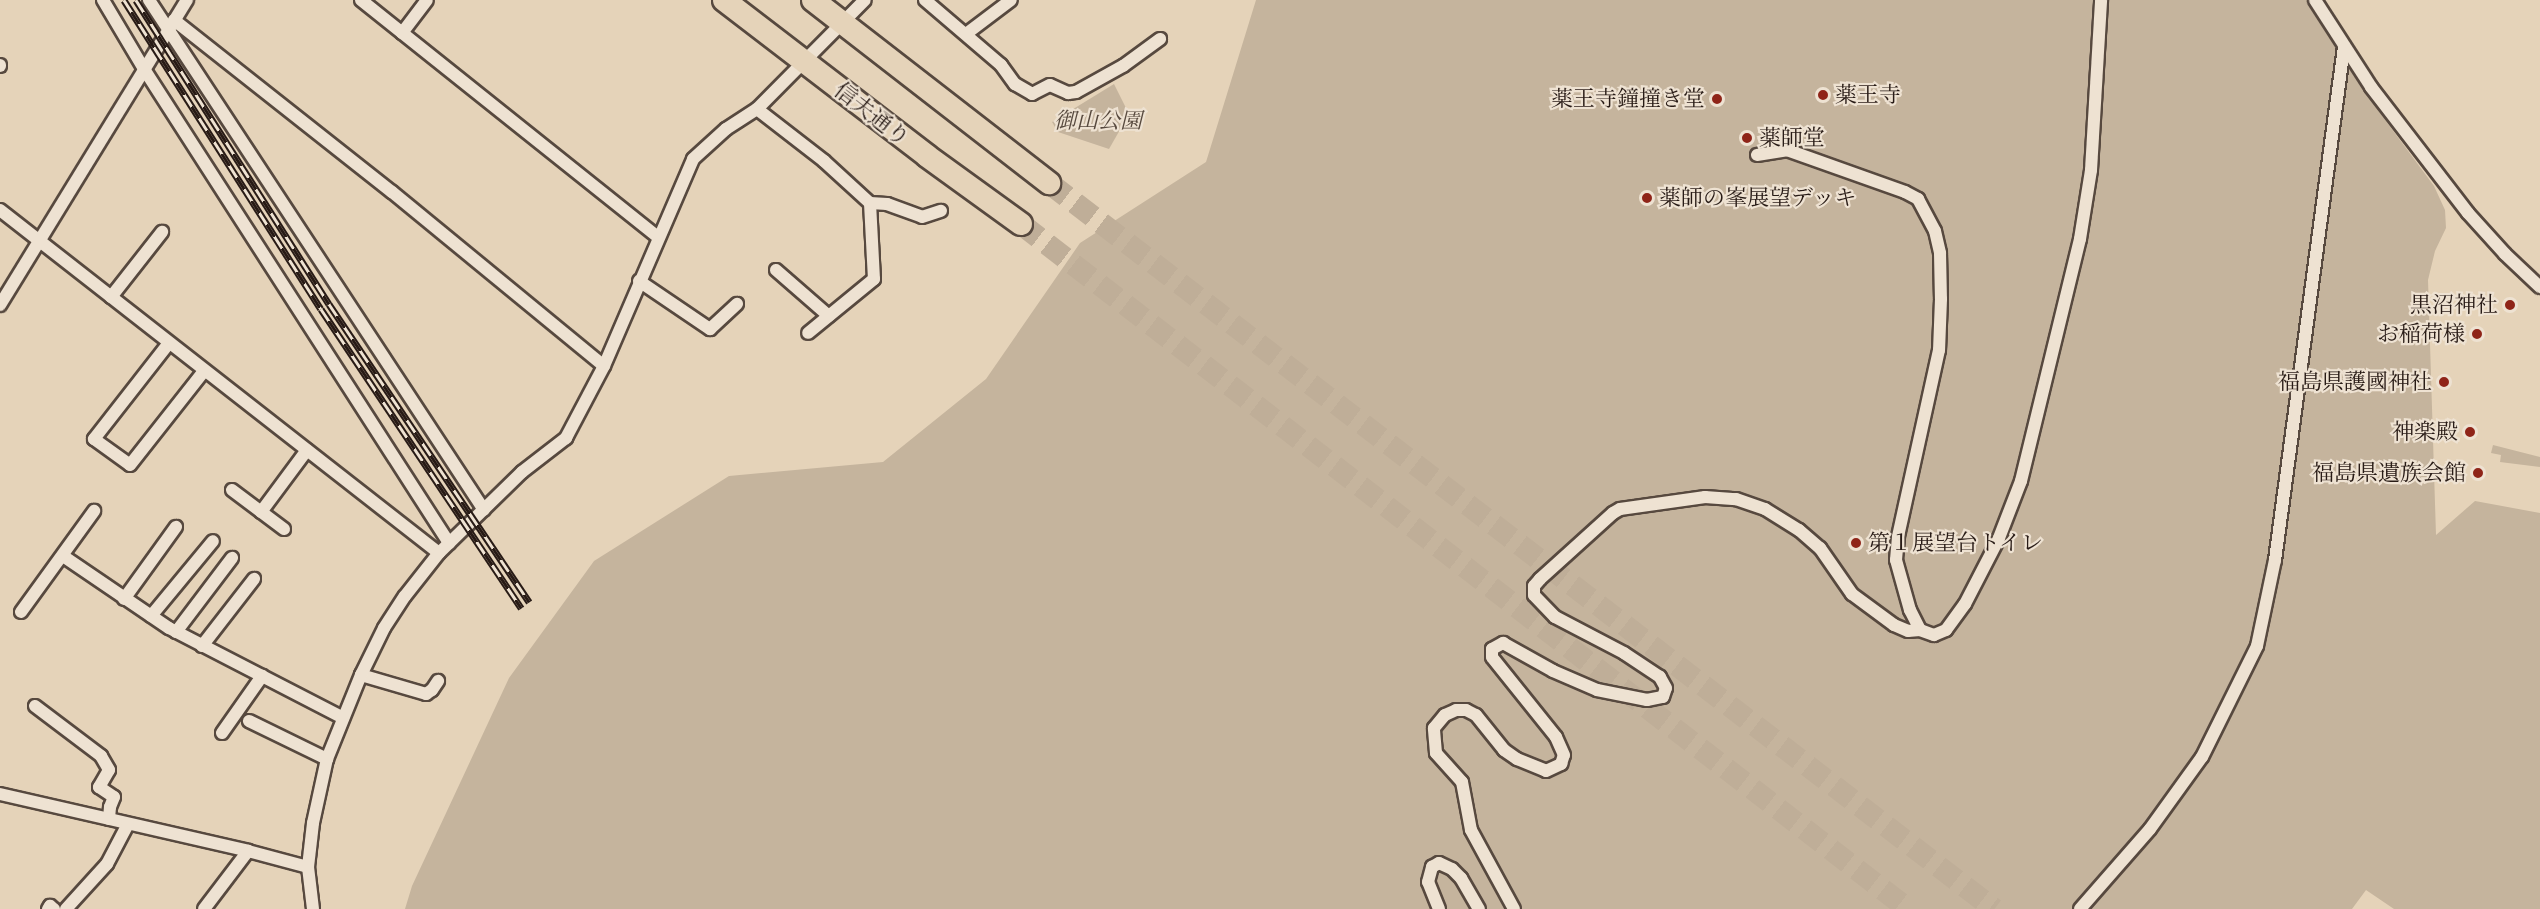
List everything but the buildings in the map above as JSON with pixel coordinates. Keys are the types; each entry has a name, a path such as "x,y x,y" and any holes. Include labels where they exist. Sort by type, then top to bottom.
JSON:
{"highway":[{"name":"信夫通り","path":"724,0 927,156 1022,224"},
{"path":"813,0 1049,183"}],"street":[{"path":"103,0 144,69 449,543"},
{"path":"149,0 171,25 484,510"},
{"path":"0,305 187,0"},
{"path":"361,0 658,237"},
{"path":"402,33 427,0"},
{"path":"313,909 308,867 313,823 327,759 361,675 384,628 405,596 439,553 522,472 566,438 604,366 693,159 726,129 757,110 865,0"},
{"path":"925,0 1001,65 1015,84 1032,94 1050,85 1068,93 1076,92 1123,66 1160,39"},
{"path":"966,34 1011,0"},
{"path":"1514,909 1472,830 1462,782 1436,753 1434,728 1445,714 1456,710 1466,710 1476,715 1504,750 1517,759 1546,771 1561,764 1564,754 1556,738 1492,657 1492,649 1503,643 1597,690 1647,700 1663,697 1666,688 1660,677 1624,653 1555,617 1534,595 1534,586 1540,579 1613,513 1620,509 1706,497 1736,499 1765,509 1799,530 1820,548 1852,594 1894,625 1908,631 1920,630 1934,635 1946,630 1965,604 1999,538 2021,481 2080,239 2091,170 2101,0"},
{"path":"2315,0 2371,87 2468,213 2505,254 2540,287"},
{"path":"171,25 393,192 604,366"},
{"path":"2080,909 2150,829 2202,757 2257,646 2275,560 2344,47"},
{"path":"757,110 824,161 870,203 887,204 922,218 942,211"},
{"path":"1757,155 1787,150 1905,192 1918,199 1935,231 1940,253 1939,350 1898,537 1896,560 1910,610 1920,630"},
{"path":"808,333 874,279 870,203"},
{"path":"0,210 439,553"},
{"path":"111,297 162,232"},
{"path":"776,270 829,316"},
{"path":"639,281 710,329 738,304"},
{"path":"169,343 94,439 130,465 204,371"},
{"path":"261,512 307,450"},
{"path":"232,490 284,529"},
{"path":"21,612 94,511"},
{"path":"124,599 176,527"},
{"path":"151,616 213,541"},
{"path":"63,556 176,632 343,718"},
{"path":"176,632 232,558"},
{"path":"202,646 254,579"},
{"path":"361,675 426,694 438,681"},
{"path":"222,733 262,676"},
{"path":"35,706 101,756 109,770 99,786 114,797 109,819"},
{"path":"249,721 327,759"},
{"path":"0,794 308,867"},
{"path":"66,909 107,864 128,824"},
{"path":"204,909 248,851"},
{"path":"1439,909 1428,882 1432,867 1439,864 1452,869 1461,878 1479,909"},
{"path":"48,909 50,906 54,909"}],"green space":[{"path":"1256,0 2308,0 2380,113 2434,186 2445,210 2446,228 2435,251 2428,280 2436,535 2475,501 2540,513 2540,909 2394,909 2366,890 2352,909 405,909 412,886 509,678 594,561 729,476 883,462 986,379 1080,243 1206,162"},
{"name":"御山公園","path":"1114,84 1129,114 1109,149 1058,132 1052,122"},
{"path":"2493,445 2540,457 2540,467 2500,462 2501,455 2491,453"}],"tunnel":[{"path":"1049,183 1994,909"},
{"path":"1021,224 1908,909"}],"railway":[{"path":"124,0 321,309 521,608"},
{"path":"136,0 329,304 529,602"}],"place":[{"name":"薬王寺","path":"1823,95"},
{"name":"薬王寺鐘撞き堂","path":"1717,99"},
{"name":"薬師堂","path":"1747,138"},
{"name":"薬師の峯展望デッキ","path":"1647,198"},
{"name":"黒沼神社","path":"2510,305"},
{"name":"お稲荷様","path":"2477,334"},
{"name":"福島県護國神社","path":"2444,382"},
{"name":"神楽殿","path":"2470,432"},
{"name":"福島県遺族会館","path":"2478,473"},
{"name":"第１展望台トイレ","path":"1856,543"}]}
